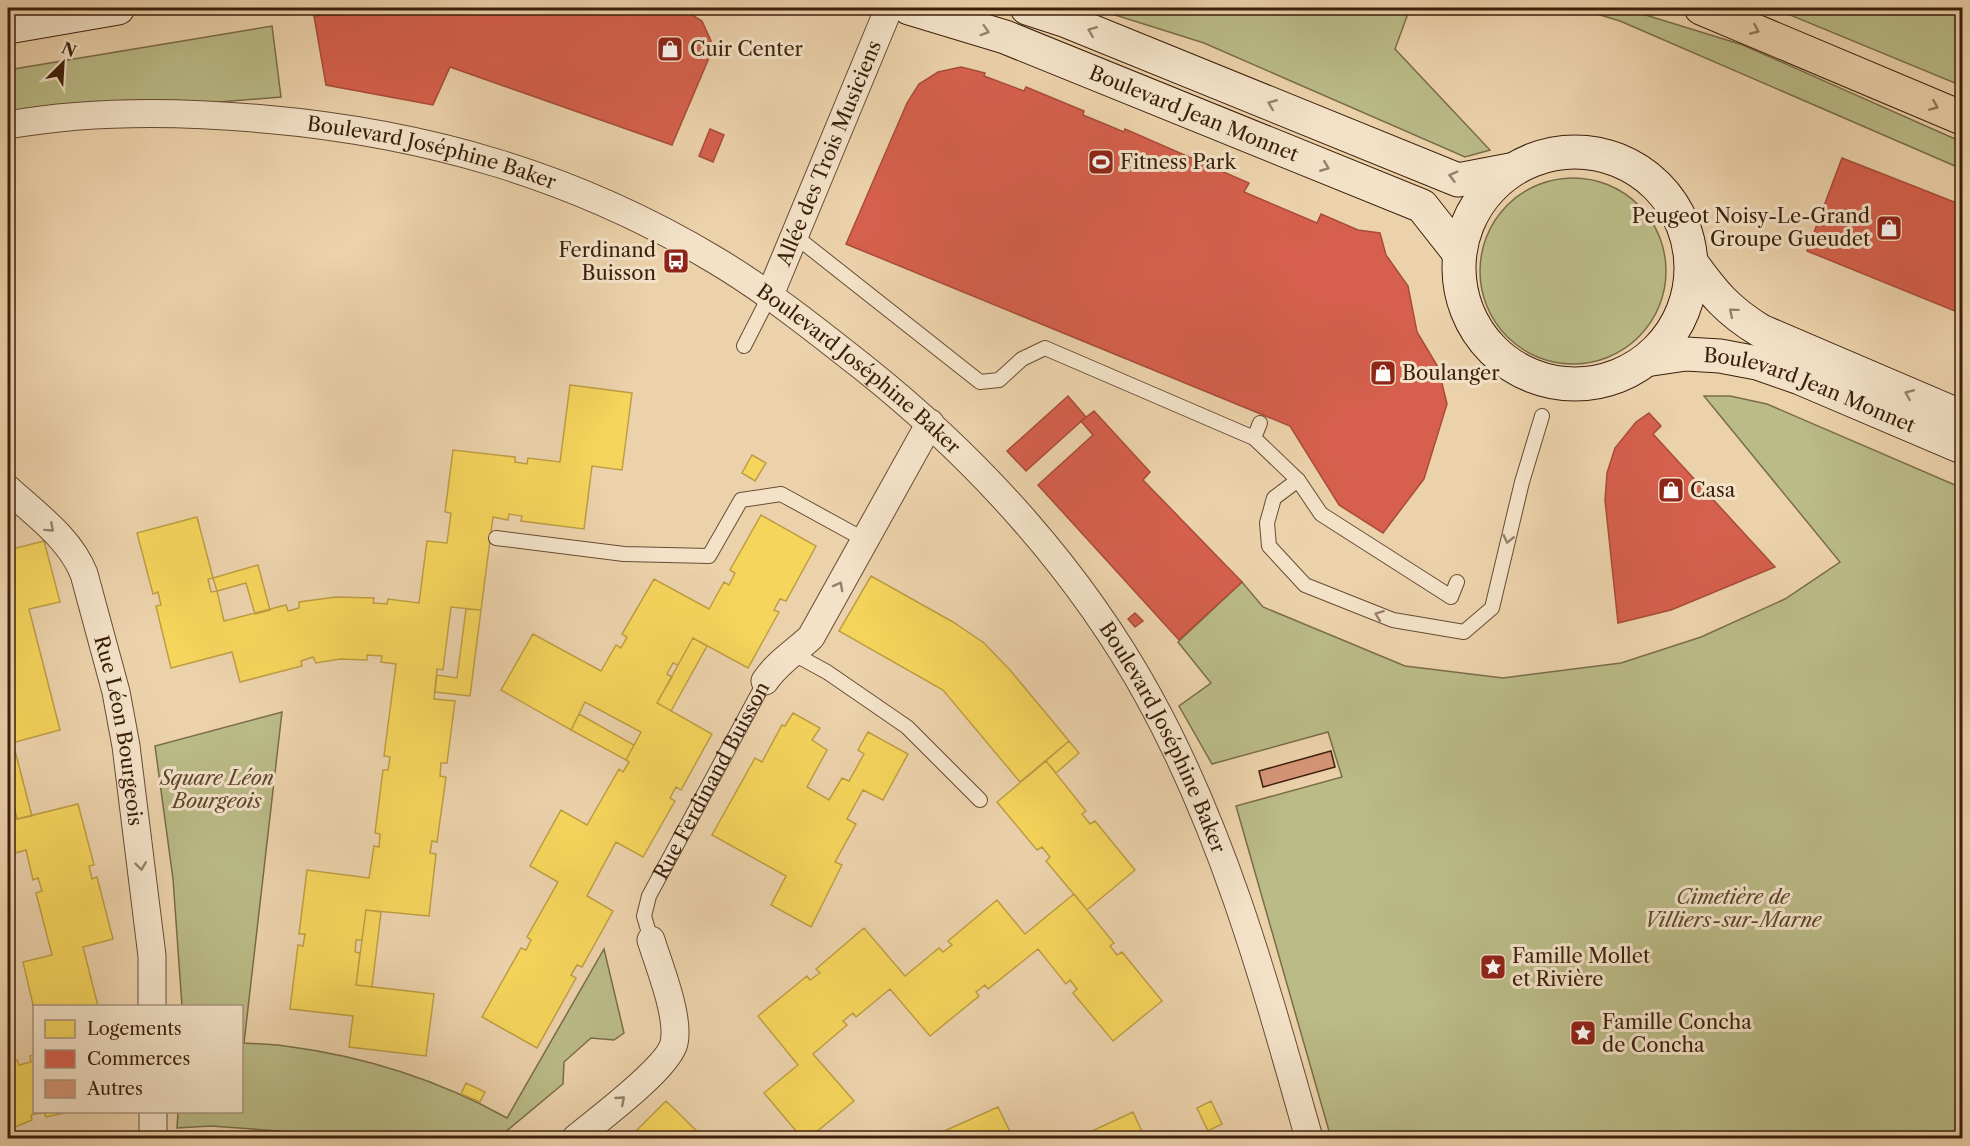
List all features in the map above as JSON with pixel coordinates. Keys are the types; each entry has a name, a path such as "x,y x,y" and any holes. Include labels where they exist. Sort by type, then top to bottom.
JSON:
{"highway":[{"path":"1701,8 1962,118"}],"street":[{"path":"8,27 118,8"},
{"name":"Allée des Trois Musiciens","path":"770,297 889,8"},
{"name":"Boulevard Jean Monnet","path":"909,8 1005,38 1422,206 1459,253"},
{"name":"Boulevard Jean Monnet","path":"1027,8 1064,20 1458,180 1510,170 1542,155 1576,151 1615,159 1642,173 1668,197 1684,228 1691,262 1688,295 1676,326 1652,359"},
{"name":"Boulevard Joséphine Baker","path":"8,126 122,114 196,113 322,124 422,141 486,158 542,177 630,215 719,262 836,346 930,423 985,477 1047,547 1104,622 1149,697 1195,786 1226,862 1254,947 1308,1138"},
{"name":"Boulevard Jean Monnet","path":"1510,170 1485,192 1467,221 1459,253 1460,288 1472,322 1493,351 1522,372 1556,383 1592,383 1627,372 1652,359 1686,354 1720,356 1757,363 1800,378 1962,447"},
{"name":"Boulevard Jean Monnet","path":"1691,262 1713,294 1735,315 1761,331 1962,417"},
{"name":"Rue Ferdinand Buisson","path":"765,681 774,667 794,654 811,637 930,423"},
{"name":"Rue Léon Bourgeois","path":"8,489 65,541 78,557 84,574 116,692 126,746 152,956 152,1005"},
{"name":"Rue Ferdinand Buisson","path":"576,1138 664,1062 674,1043 675,1024 651,940"},
{"path":"153,1113 153,1138"}],"lane":[{"path":"795,236 980,382 999,380 1022,359 1045,348 1106,366 1254,438 1298,480 1321,514 1451,597 1456,582"},
{"path":"744,345 770,297"},
{"path":"1298,480 1274,498 1267,523 1269,546 1305,585 1393,620 1464,633 1492,608 1522,482 1542,416"},
{"path":"1254,438 1260,423"},
{"path":"496,538 624,554 710,556 741,500 781,494 865,540"},
{"path":"794,654 827,672 907,727 980,800"},
{"name":"Rue Ferdinand Buisson","path":"651,940 644,916 650,896 765,681"}],"green space":[{"path":"1093,8 1410,8 1395,49 1490,150 1465,157 1204,43"},
{"path":"1577,8 1623,8 1743,45 1962,142 1962,169 1620,21"},
{"path":"1773,8 1962,8 1962,86"},
{"path":"272,26 281,97 8,119 8,70"},
{"path":"1573,178 1609,185 1639,205 1659,235 1666,271 1659,307 1639,337 1609,357 1573,364 1537,357 1507,337 1487,307 1480,271 1487,235 1507,205 1537,185"},
{"name":"Cimetière de Villiers-sur-Marne","path":"1704,396 1730,396 1767,404 1962,488 1962,1138 1331,1138 1236,806 1342,777 1328,732 1212,764 1179,706 1211,683 1178,642 1242,582 1263,607 1405,666 1503,678 1621,663 1701,637 1785,599 1840,562"},
{"name":"Square Léon Bourgeois","path":"282,712 244,1043 314,1050 372,1063 455,1092 507,1118 604,949 624,1033 614,1040 591,1038 564,1062 563,1084 498,1138 319,1138 279,1131 211,1126 177,1128 178,1113 243,1113 243,1005 182,1005 173,879 155,746"}],"building: Logements":[{"path":"570,385 632,393 622,470 592,466 584,529 521,521 522,516 509,514 508,520 493,517 481,610 451,607 443,670 437,669 434,699 455,701 447,763 441,763 440,776 446,777 437,842 432,841 430,853 436,854 429,916 366,910 362,940 356,940 355,952 360,953 356,985 434,994 426,1056 349,1047 353,1016 290,1009 298,945 303,946 305,934 299,934 307,870 369,878 374,846 379,847 380,834 375,833 383,770 388,770 390,757 384,756 396,664 381,662 382,656 367,655 367,660 340,659 316,663 313,657 301,661 302,666 240,682 232,652 171,668 156,606 161,605 158,592 153,594 137,533 197,517 213,578 208,579 211,592 217,591 224,621 286,605 288,611 299,608 299,602 336,597 374,598 373,603 387,604 388,599 419,603 427,541 447,543 451,513 445,512 453,450 515,457 515,462 527,464 528,458 560,462"},
{"path":"752,455 766,463 755,481 742,473"},
{"path":"761,515 816,546 786,601 780,599 774,610 779,612 748,668 693,638 678,665 673,663 667,674 672,677 657,703 712,734 681,790 676,787 670,798 675,801 643,857 616,842 587,896 613,911 582,967 577,965 571,975 576,978 537,1048 482,1017 521,948 526,950 531,940 527,937 558,882 530,866 561,810 587,825 619,769 623,772 629,762 626,760 641,732 585,702 571,730 501,690 533,634 601,671 616,645 621,648 627,637 622,634 654,579 709,609 724,582 729,585 735,573 730,570"},
{"path":"44,541 60,602 29,609 60,730 8,744 8,550"},
{"path":"258,565 270,610 255,614 246,583 217,591 213,578"},
{"path":"871,576 953,622 984,643 1010,670 1069,741 1020,782 943,690 839,631"},
{"path":"466,609 481,610 470,696 435,692 437,675 457,678"},
{"path":"693,638 707,646 671,711 657,703"},
{"path":"793,713 820,728 812,740 827,750 807,787 829,800 842,778 849,781 864,754 858,750 868,732 908,754 883,800 863,790 847,819 856,824 835,862 842,865 811,927 771,905 786,876 712,835 755,758 762,762 782,725 785,726"},
{"path":"579,714 634,745 626,760 571,730"},
{"path":"1069,741 1079,753 1056,773 1046,761"},
{"path":"13,743 32,816 17,819 8,781 8,744"},
{"path":"1046,761 1086,811 1082,814 1090,824 1095,821 1135,870 1087,910 1046,861 1050,857 1042,847 1037,850 997,802"},
{"path":"8,789 17,819 78,804 94,865 89,866 92,879 97,877 113,939 83,947 98,1005 33,1005 23,962 52,955 36,893 42,891 38,878 33,880 26,850 8,855"},
{"path":"1074,894 1114,943 1110,946 1117,955 1122,952 1162,1001 1113,1041 1073,993 1077,989 1070,980 1066,984 1038,949 988,989 985,985 976,992 979,996 930,1036 890,989 856,1017 853,1013 843,1021 847,1025 813,1054 854,1101 809,1138 802,1138 764,1093 798,1065 758,1016 807,976 810,980 820,973 816,969 864,928 905,976 939,948 943,952 952,945 948,941 997,900 1025,934"},
{"path":"366,910 381,912 372,987 356,985"},
{"path":"33,1055 33,1113 40,1113 31,1115 32,1120 8,1130 8,1063 17,1060 19,1065 31,1062 30,1056"},
{"path":"466,1083 485,1092 480,1102 461,1094"},
{"path":"666,1101 704,1138 629,1138"},
{"path":"1211,1101 1222,1124 1208,1131 1197,1108"},
{"path":"998,1107 1013,1138 935,1138 941,1136 940,1133"},
{"path":"1133,1112 1145,1138 1077,1138"},
{"path":"44,1113 64,1113 46,1117"}],"building: Commerces":[{"path":"376,8 681,8 702,21 711,41 711,53 672,145 450,67 433,105 326,85 314,16 376,10"},
{"path":"961,67 985,73 984,76 1024,91 1026,87 1084,111 1083,115 1124,132 1125,129 1249,183 1244,192 1317,223 1321,214 1358,230 1380,233 1386,255 1408,286 1417,332 1438,367 1447,404 1424,479 1383,533 1339,505 1290,426 846,244 907,103 919,84 938,72"},
{"path":"710,129 724,135 713,162 699,156"},
{"name":"Peugeot Noisy-Le-Grand Groupe Gueudet","path":"1842,158 1962,205 1962,314 1807,251"},
{"path":"1068,396 1086,417 1026,471 1007,451"},
{"path":"1094,411 1150,472 1143,480 1242,582 1179,640 1038,485 1093,435 1081,421"},
{"path":"1649,413 1661,426 1653,434 1775,567 1671,610 1618,623 1605,500 1607,473 1615,448 1636,422"},
{"path":"1135,613 1143,621 1135,627 1128,619"}],"building: Autres":[{"path":"1331,751 1335,767 1263,787 1259,771"}],"place":[{"name":"Cuir Center","path":"670,49"},
{"name":"Fitness Park","path":"1101,162"},
{"name":"Peugeot Noisy-Le-Grand Groupe Gueudet","path":"1889,228"},
{"name":"Ferdinand Buisson","path":"676,261"},
{"name":"Boulanger","path":"1383,373"},
{"name":"Casa","path":"1671,490"},
{"name":"Famille Mollet et Rivière","path":"1493,967"},
{"name":"Famille Concha de Concha","path":"1583,1033"}]}
